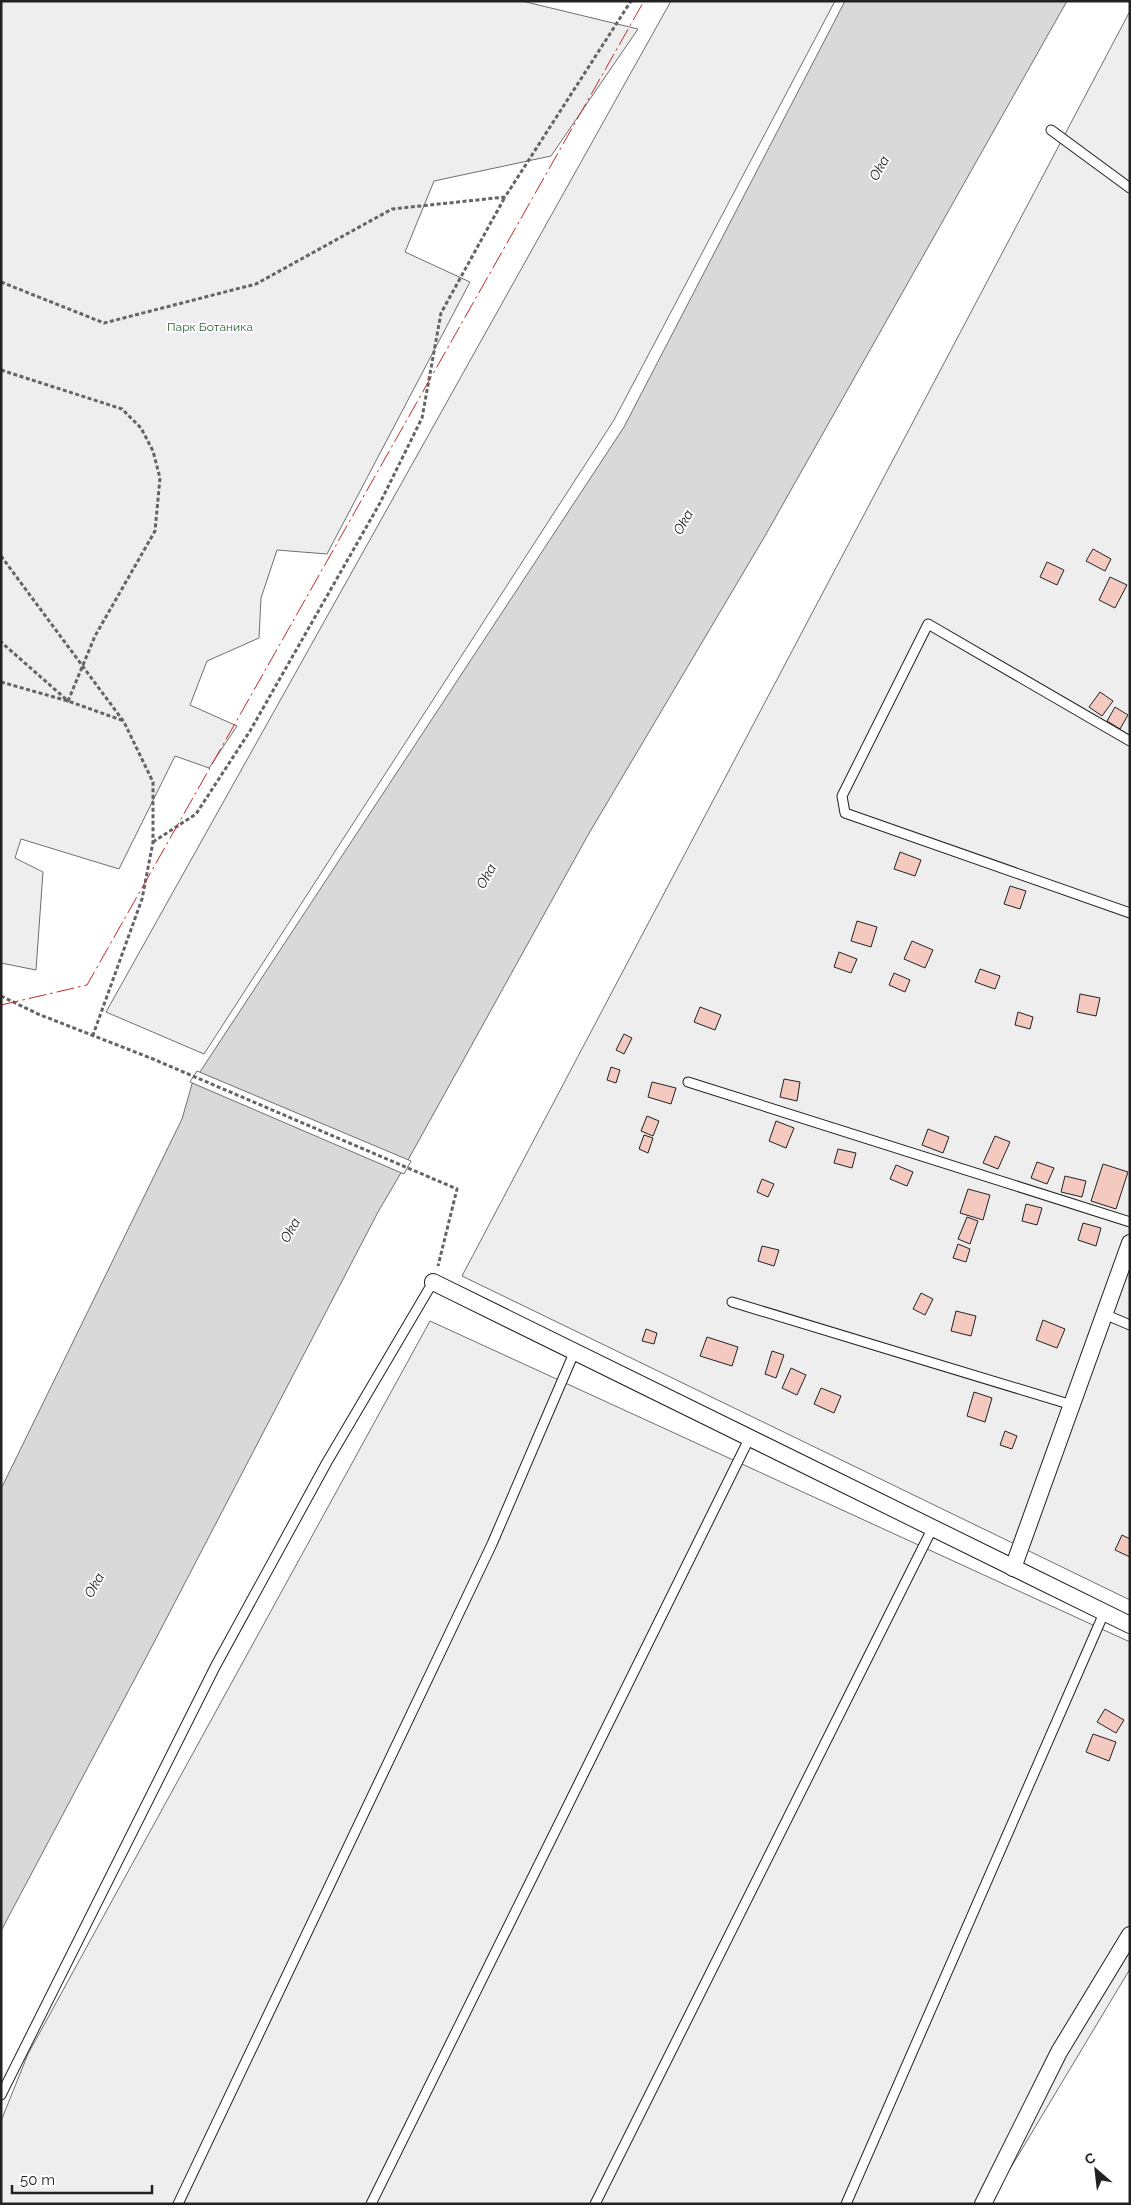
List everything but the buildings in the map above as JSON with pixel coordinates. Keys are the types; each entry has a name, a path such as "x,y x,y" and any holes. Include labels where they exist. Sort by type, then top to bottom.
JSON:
{"street":[{"path":"1013,1568 1130,1243"},
{"path":"433,1282 1130,1625"},
{"path":"983,2204 1059,2052 1130,1935"}],"lane":[{"path":"1051,130 1130,188"},
{"path":"1130,741 928,624 842,796 846,813 1130,913"},
{"path":"688,1082 1130,1222"},
{"path":"1,2095 215,1666 327,1462 433,1282"},
{"path":"732,1302 1072,1405"},
{"path":"1104,1314 1130,1325"},
{"path":"178,2204 492,1544 574,1353"},
{"path":"371,2204 749,1439"},
{"path":"595,2204 932,1529"},
{"path":"846,2204 1104,1613"}],"path":[{"path":"153,842 196,814 254,723 380,503 422,418 441,313 506,197 631,1"},
{"path":"1,282 104,323 256,284 392,209 506,197"},
{"path":"1,370 122,410 141,428 153,451 160,478 154,531 95,636 68,701"},
{"path":"1,556 124,722 152,782 153,842 142,899 93,1035"},
{"path":"1,642 68,701"},
{"path":"1,682 68,701 124,722"},
{"path":"1,996 38,1014 153,1059 457,1189 433,1282"}],"green space":[{"name":"Парк Ботаника","path":"1,1 522,1 638,29 551,156 434,181 405,252 470,282 327,554 277,550 261,598 259,638 207,661 190,705 237,726 209,768 175,756 119,869 21,839 15,858 43,872 36,970 1,963"},
{"path":"671,1 835,1 614,420 204,1054 106,1012"},
{"path":"1130,11 1130,1600 462,1276"},
{"path":"430,1321 1130,1642 1130,1969 989,2204 1,2204 1,2121 28,2054"}],"water":[{"name":"Oka","path":"845,1 1067,1 765,536 588,835 378,1212 149,1652 1,1931 1,1489 182,1119 192,1084 624,427"}],"pier":[{"path":"197,1071 411,1161 404,1174 190,1082"}],"power":[{"path":"1,1005 87,985 644,1"}]}
